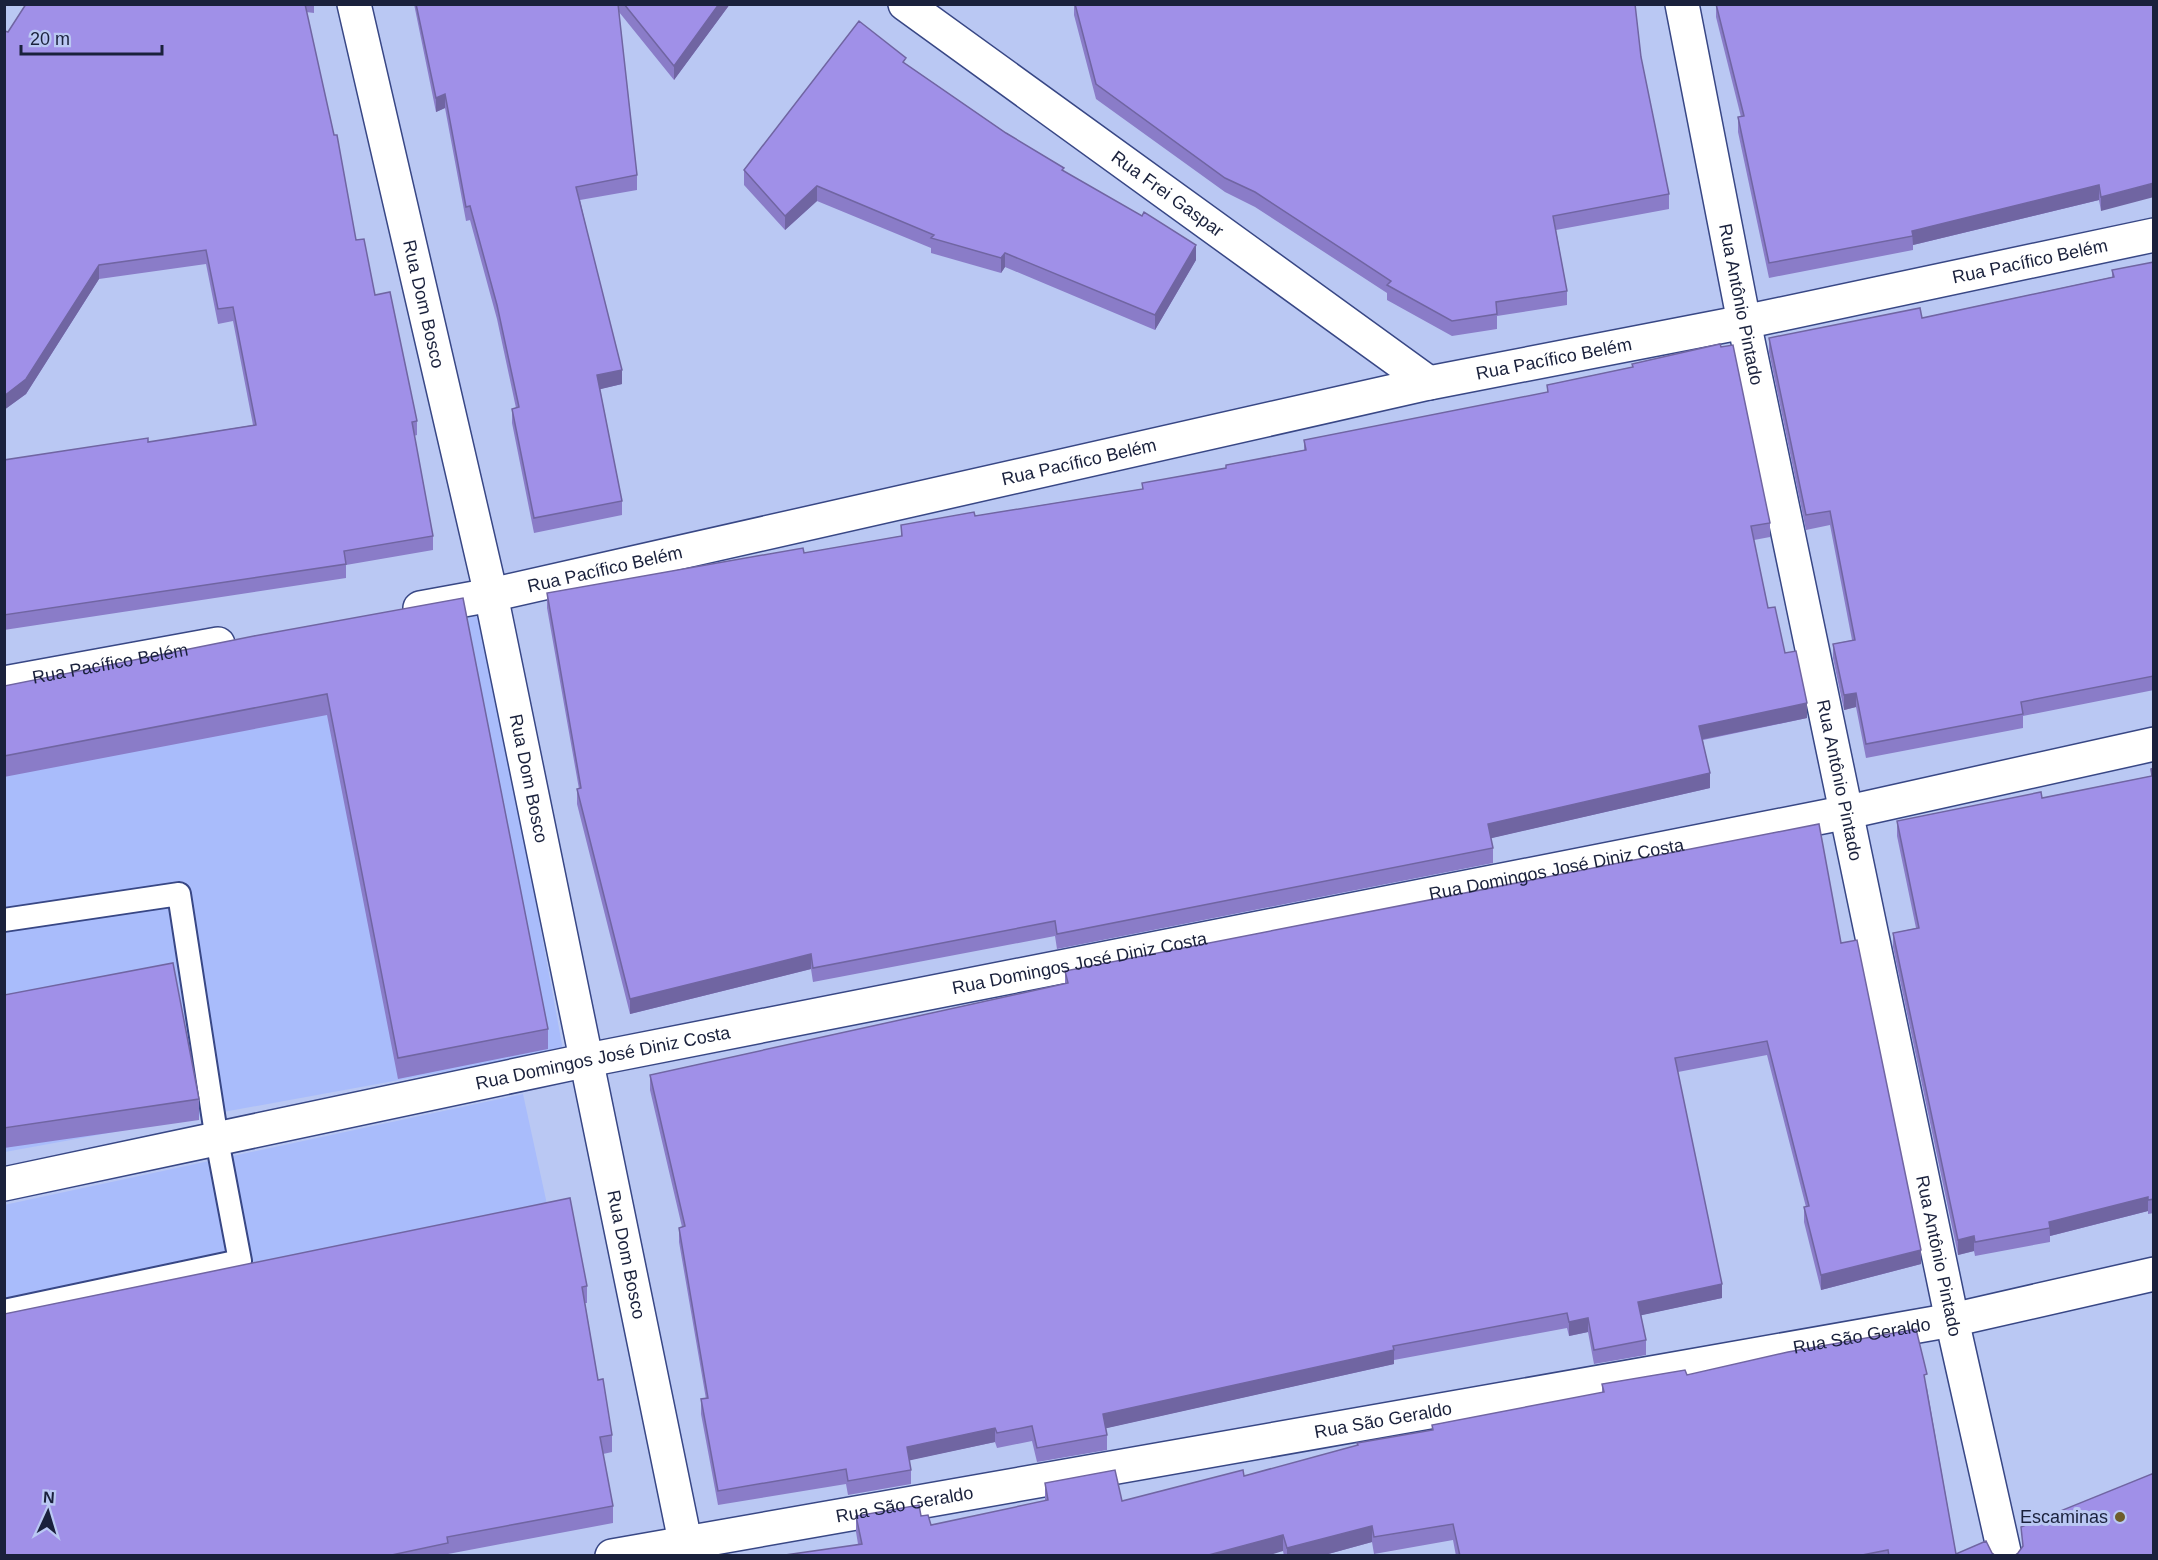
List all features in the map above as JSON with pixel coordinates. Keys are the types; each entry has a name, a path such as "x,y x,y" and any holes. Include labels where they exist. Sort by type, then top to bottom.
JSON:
{"street":[{"name":"Rua Dom Bosco","path":"354,4 491,595 687,1548"},
{"name":"Rua Antônio Pintado","path":"1682,4 1744,322 1848,812 1952,1320 2005,1556"},
{"name":"Rua Frei Gaspar","path":"907,5 1429,383"},
{"name":"Rua Pacífico Belém","path":"388,614 491,595 1429,383 1744,322 2154,235"},
{"name":"Rua Pacífico Belém","path":"4,683 249,639"},
{"name":"Rua Domingos José Diniz Costa","path":"4,1184 588,1060 1848,812 2154,744"},
{"name":"Rua São Geraldo","path":"612,1556 687,1548 1952,1320 2154,1274"}],"lane":[{"path":"4,920 179,894 217,1140 240,1261 4,1311"}],"shaded area":[{"path":"483,615 563,1050 5,1152 5,701"},
{"path":"523,1094 570,1310 5,1430 4,1205"}],"building":[{"path":"26,4 305,4 334,135 337,135 356,240 364,239 375,295 390,292 417,421 412,422 433,536 344,551 346,564 4,615 4,460 148,438 148,442 256,425 233,307 218,309 206,250 99,265 26,379 4,396 4,32 8,32"},
{"path":"416,4 618,4 637,175 576,187 622,370 597,375 622,501 534,518 512,409 519,407 497,305 470,206 466,207 445,94 436,98"},
{"path":"624,4 719,4 674,66"},
{"path":"1075,4 1635,4 1641,57 1669,194 1553,216 1567,291 1496,302 1497,314 1452,321 1387,285 1391,281 1255,192 1225,178 1096,84"},
{"path":"1716,4 2154,4 2154,183 2101,197 2099,185 1912,231 1913,236 1769,263 1738,117 1744,116"},
{"path":"859,21 906,58 903,62 1006,133 1064,168 1062,170 1142,216 1144,212 1196,245 1155,315 1005,253 1001,258 931,238 934,235 817,186 785,216 744,170"},
{"path":"2154,262 2154,676 2021,702 2023,714 1866,744 1856,693 1844,695 1833,644 1855,640 1830,511 1806,515 1769,338 1920,308 1922,318 2114,277 2112,270"},
{"path":"1720,344 1721,347 1733,345 1770,523 1751,526 1768,608 1775,607 1785,653 1796,651 1807,703 1699,726 1710,773 1488,824 1493,848 1057,934 1055,921 813,968 811,954 630,999 577,789 581,788 547,593 803,548 804,553 902,536 901,525 974,512 975,516 1143,489 1142,483 1226,468 1226,465 1306,450 1304,440 1548,392 1547,385 1633,367 1632,364"},
{"path":"463,598 548,1029 398,1058 327,694 4,756 4,686 254,636"},
{"path":"2154,768 2154,1199 2148,1200 2148,1197 2049,1222 2050,1228 1975,1242 1974,1236 1958,1240 1893,933 1919,928 1897,821 2041,792 2042,798 2152,776 2151,769"},
{"path":"1819,824 1841,943 1857,940 1921,1250 1821,1275 1804,1207 1809,1206 1767,1041 1675,1058 1722,1284 1638,1302 1646,1340 1594,1350 1588,1318 1569,1322 1567,1313 1393,1346 1394,1350 1103,1414 1107,1435 1037,1448 1032,1426 997,1433 995,1428 907,1447 911,1470 848,1481 846,1469 718,1491 701,1399 708,1398 679,1228 685,1226 650,1075 1068,983 1065,971"},
{"path":"173,963 199,1099 4,1128 4,995"},
{"path":"570,1198 587,1286 582,1287 598,1380 603,1379 612,1435 600,1437 613,1506 447,1537 448,1543 387,1556 4,1556 4,1314"},
{"path":"1916,1329 1927,1374 1924,1375 1956,1554 1986,1541 1996,1556 1889,1556 1888,1550 1857,1556 1460,1556 1453,1524 1374,1537 1372,1526 1287,1548 1283,1535 1205,1556 778,1556 862,1544 856,1516 919,1505 921,1516 928,1515 931,1525 1048,1500 1045,1483 1115,1470 1122,1501 1243,1470 1244,1476 1358,1445 1357,1443 1433,1430 1432,1425 1604,1392 1602,1384 1685,1370 1687,1375 1788,1352"},
{"name":"Escaminas","path":"2154,1473 2154,1556 2014,1556 2023,1546 2021,1527"}],"place":[{"name":"Escaminas","path":"2120,1517"}]}
